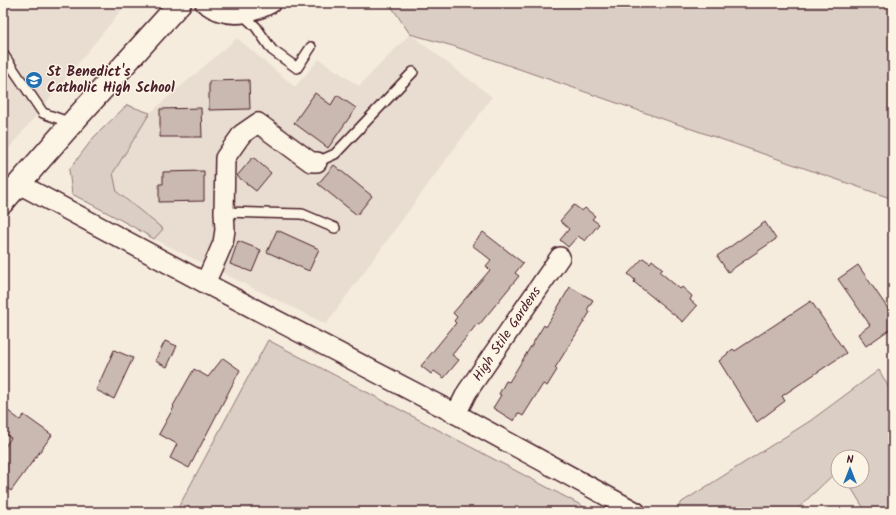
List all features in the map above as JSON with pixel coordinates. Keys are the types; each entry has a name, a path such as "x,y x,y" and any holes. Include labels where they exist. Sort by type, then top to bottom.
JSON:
{"street":[{"path":"3,202 180,3"},
{"path":"205,3 212,8 227,14 241,13 271,3"},
{"path":"204,283 223,243 225,230 225,158 242,134 258,123 312,162 317,162"},
{"path":"19,184 204,283 456,414 636,512"},
{"name":"High Stile Gardens","path":"456,414 468,392 560,257"}],"lane":[{"path":"241,13 256,28 272,50 297,68 311,47"},
{"path":"3,54 43,113 72,123"},
{"path":"317,162 335,154 413,72"},
{"path":"224,212 302,214 335,228"}],"shaded area":[{"name":"St Benedict's Catholic High School","path":"3,3 127,3 3,156"},
{"path":"389,3 893,3 893,199 453,46 410,34"},
{"path":"410,34 492,97 326,324 154,239 163,229 117,192 113,173 150,113 237,38 295,87 319,59 359,86"},
{"path":"127,105 150,113 113,173 117,192 163,229 154,239 72,194 69,170 94,137"},
{"path":"268,340 594,512 176,512"},
{"path":"879,370 893,395 893,512 866,512 852,489 870,489 870,449 830,449 830,478 794,512 674,512 682,502 810,421"}],"building":[{"path":"249,80 250,109 209,110 209,81"},
{"path":"315,93 331,105 337,95 356,108 328,148 294,123"},
{"path":"201,108 202,137 160,137 160,109"},
{"path":"253,157 271,173 256,191 237,176"},
{"path":"334,165 372,196 357,215 318,184"},
{"path":"204,171 204,201 159,202 159,184 163,184 163,172"},
{"path":"574,205 582,211 585,208 595,216 592,219 599,224 585,241 578,236 568,247 560,240 569,229 560,221"},
{"path":"765,222 776,239 728,272 717,256"},
{"path":"277,230 319,249 309,271 267,252"},
{"path":"483,232 523,263 515,273 519,276 452,355 459,360 444,378 434,371 431,374 421,366 456,323 454,321 457,317 453,313 490,270 486,266 491,260 472,245"},
{"path":"238,241 261,250 252,272 230,264"},
{"path":"643,258 650,263 652,260 663,269 660,272 680,289 682,287 692,296 690,300 697,306 683,322 634,282 635,280 628,274"},
{"path":"858,265 893,316 893,327 866,346 858,334 870,325 838,279"},
{"path":"570,287 593,300 587,310 590,312 555,368 557,370 547,386 543,384 523,416 518,413 514,421 493,408 501,395 499,394 506,381 509,382 544,325 546,327"},
{"path":"811,301 846,353 782,396 785,401 757,422 719,361 733,349 735,351"},
{"path":"165,341 177,346 167,367 155,361"},
{"path":"114,350 133,358 114,399 96,390"},
{"path":"223,358 240,370 189,468 170,458 177,444 159,434 194,369 208,377"},
{"path":"3,407 20,420 24,415 52,435 11,491 3,485 3,449 11,438 3,433"}],"place":[{"name":"St Benedict's Catholic High School","path":"34,80"}]}
